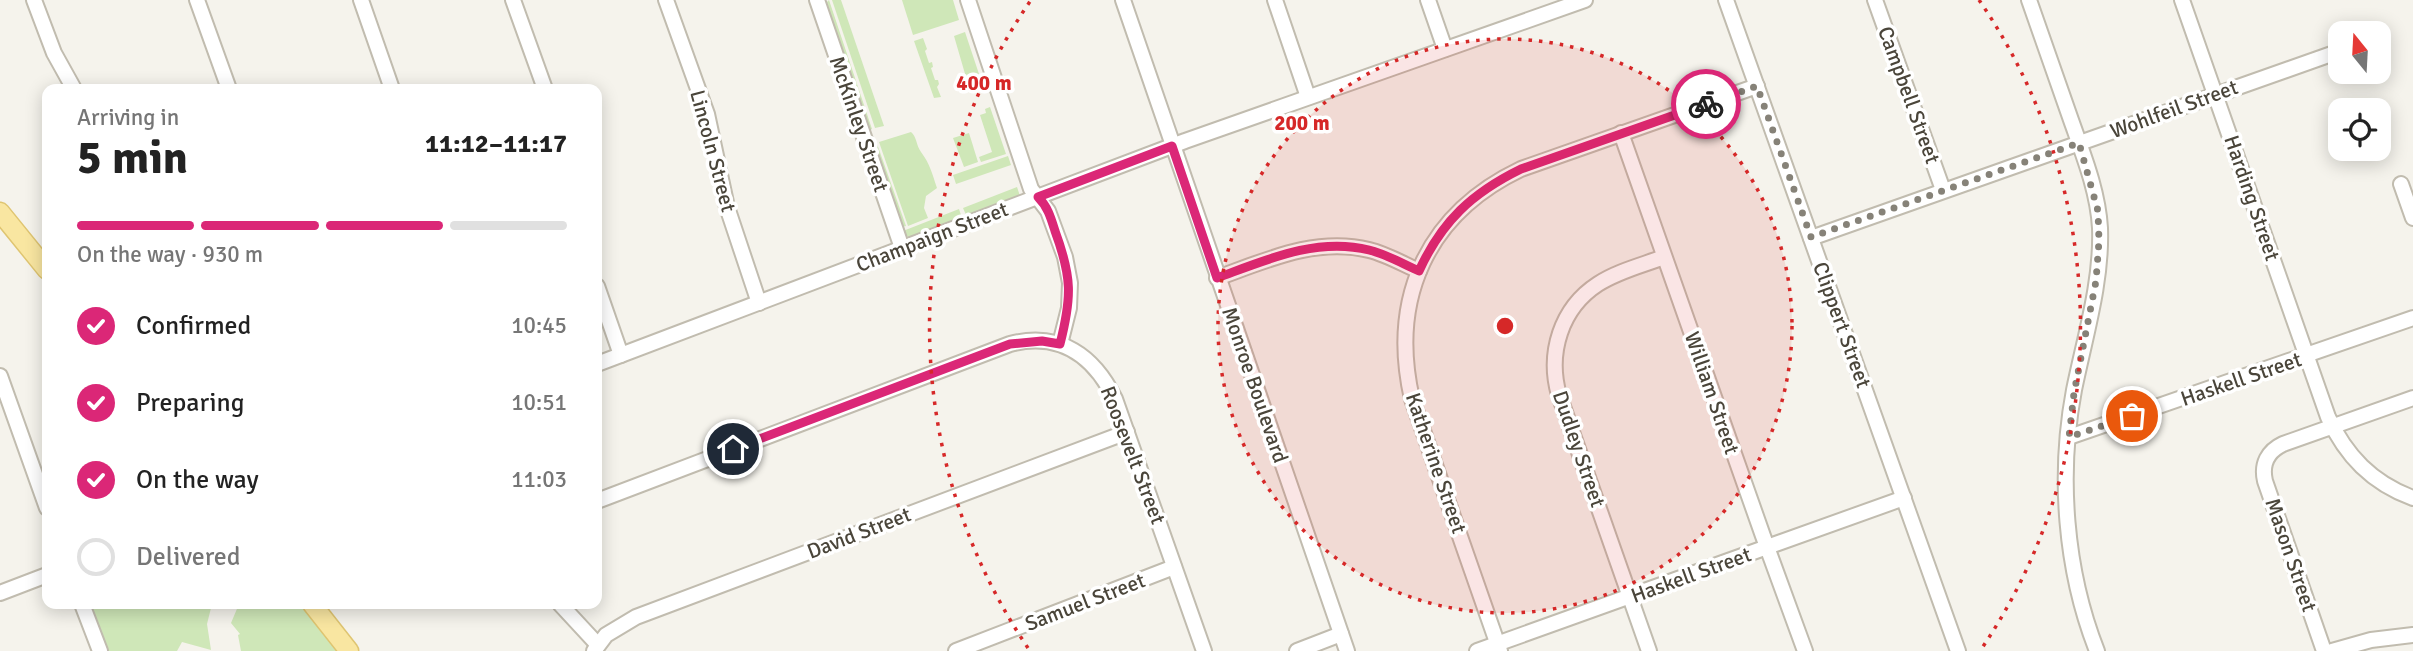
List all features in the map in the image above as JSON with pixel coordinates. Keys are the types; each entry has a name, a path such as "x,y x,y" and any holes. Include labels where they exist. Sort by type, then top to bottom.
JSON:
{"main road":[{"path":"0,212 42,264"},
{"path":"316,609 349,651"}],"street":[{"path":"34,0 54,53 71,84"},
{"path":"197,0 227,84"},
{"path":"361,0 390,84"},
{"path":"513,0 543,84"},
{"name":"Lincoln Street","path":"667,0 707,114 727,207 759,303"},
{"name":"McKinley Street","path":"817,0 902,248"},
{"path":"602,499 1010,344 1042,341 1060,344 1069,308 1070,283 1065,257 1048,211 1031,189 968,0"},
{"name":"Monroe Boulevard","path":"1123,0 1347,651"},
{"path":"1275,0 1308,97"},
{"path":"1428,0 1445,49"},
{"name":"Champaign Street","path":"602,362 1172,146 1583,0"},
{"name":"Clippert Street","path":"1726,0 1958,651"},
{"name":"Campbell Street","path":"1875,0 1943,190"},
{"path":"2029,0 2079,143 2098,211 2096,281 2074,393 2067,478 2070,541 2084,614 2097,651"},
{"name":"Harding Street","path":"2182,0 2332,426 2339,441 2367,473 2413,498"},
{"name":"Wohlfeil Street","path":"1811,237 2328,55"},
{"path":"1217,278 1313,247 1342,246 1371,250 1419,271 1431,245 1463,206 1485,189 1521,169 1757,86"},
{"name":"William Street","path":"1621,133 1805,651"},
{"path":"2401,184 2413,218"},
{"name":"Dudley Street","path":"1649,651 1559,394 1555,356 1564,321 1586,293 1609,278 1664,257"},
{"name":"Katherine Street","path":"1419,271 1407,312 1404,346 1412,399 1499,647"},
{"path":"602,300 621,355"},
{"name":"Haskell Street","path":"2069,437 2413,318"},
{"name":"Roosevelt Street","path":"1060,344 1079,354 1105,379 1127,432 1203,651"},
{"path":"0,376 42,494"},
{"path":"2332,426 2413,398"},
{"name":"Mason Street","path":"2324,651 2263,470 2266,459 2277,447 2332,426"},
{"name":"David Street","path":"596,648 615,628 636,617 1127,432"},
{"name":"Haskell Street","path":"1477,651 1499,647 1904,498"},
{"name":"Samuel Street","path":"956,651 1174,567"},
{"path":"0,593 42,577"},
{"path":"84,609 100,651"},
{"path":"564,609 596,648"},
{"path":"1297,651 1341,634"},
{"path":"2332,651 2371,640 2413,635"}],"green space":[{"path":"829,0 872,129 870,130 825,4"},
{"path":"832,0 841,0 884,126 875,128"},
{"path":"902,0 953,0 959,20 913,35"},
{"path":"965,32 981,80 974,82 976,89 970,91 954,36"},
{"path":"923,38 941,97 934,98 914,41"},
{"path":"990,107 1006,154 981,162 979,157 992,152 980,115 986,113 985,109"},
{"path":"911,132 929,165 937,188 926,196 924,208 928,218 908,226 879,142"},
{"path":"969,133 978,162 964,167 953,138"},
{"path":"876,141 906,226 902,227 872,142"},
{"path":"1008,156 1011,165 956,184 953,175"},
{"path":"1017,187 1020,196 967,217 963,208"},
{"path":"959,209 962,218 909,238 903,231"},
{"path":"93,609 211,609 207,624 211,650 182,642 177,651 108,651"},
{"path":"237,609 305,609 338,651 241,651 240,634 231,623"}],"way so far":[{"path":"1706,104 1757,86 1811,237 2079,143 2098,211 2099,241 2096,281 2074,393 2069,437 2132,416"}],"route":[{"path":"733,449 1010,344 1042,341 1060,344 1069,308 1070,283 1065,257 1048,211 1038,197 1172,146 1217,278 1313,247 1342,246 1371,250 1419,271 1431,245 1453,216 1500,179 1521,169 1706,104"}]}
